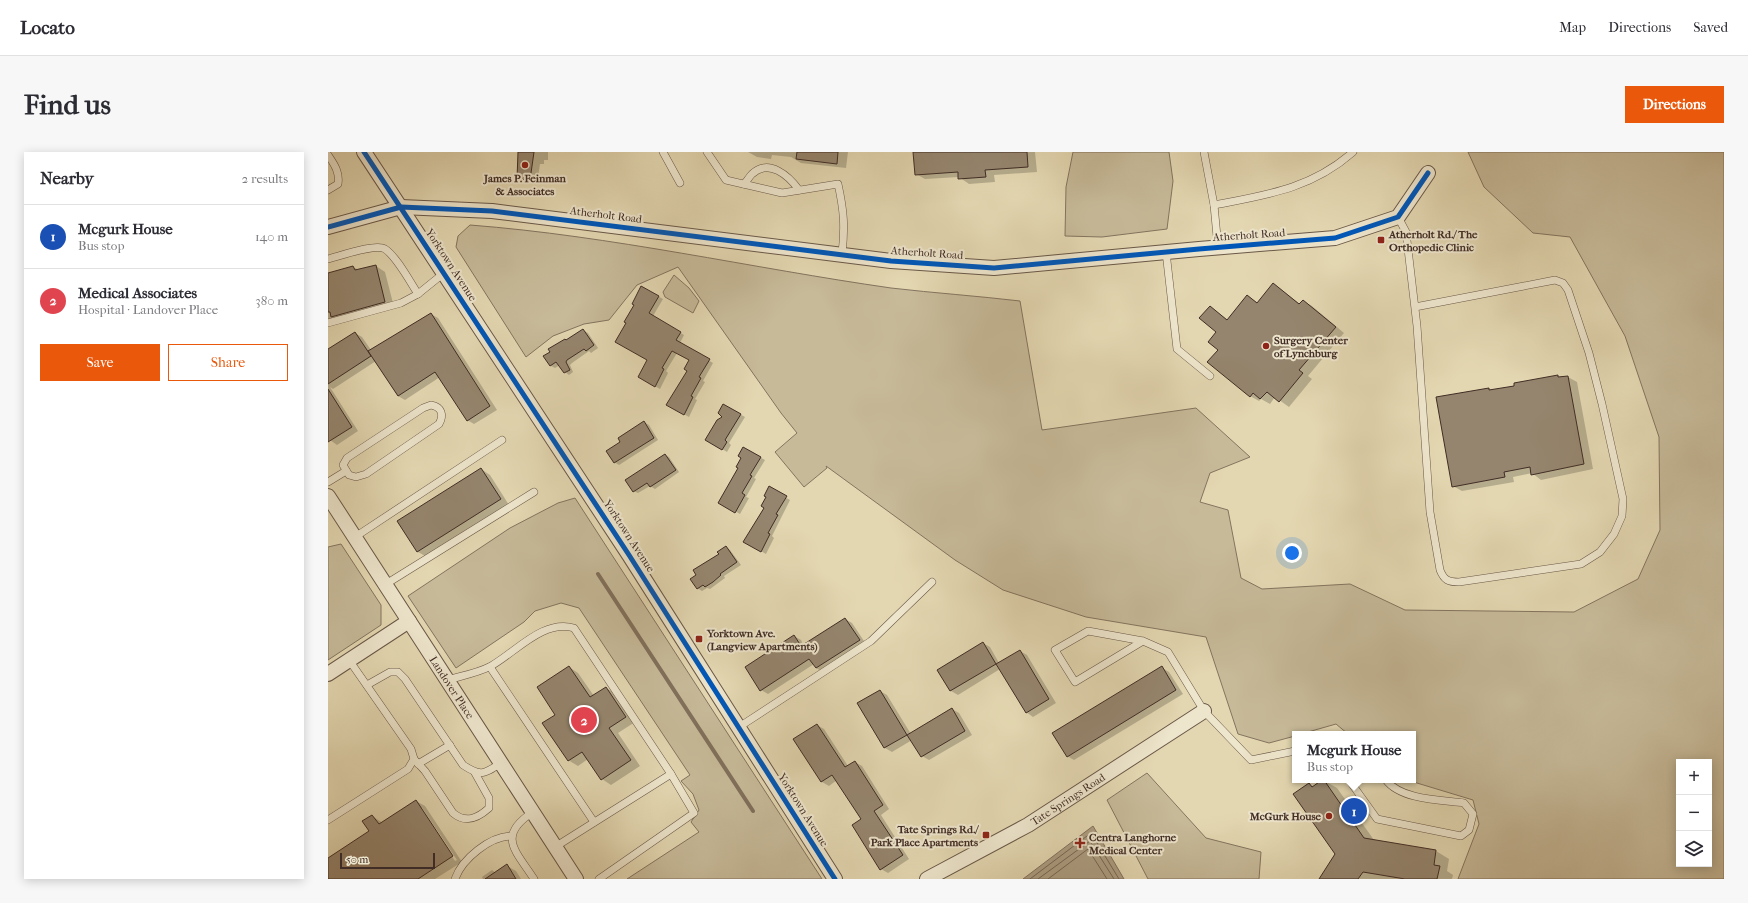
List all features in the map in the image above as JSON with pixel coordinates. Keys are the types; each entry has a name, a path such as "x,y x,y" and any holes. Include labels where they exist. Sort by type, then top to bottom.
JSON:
{"street":[{"name":"Yorktown Avenue","path":"364,152 625,548 835,879"},
{"path":"1398,217 1428,173"},
{"path":"328,227 401,208"},
{"name":"Atherholt Road","path":"401,208 492,211 891,261 994,268 1218,247 1335,238 1398,217"},
{"name":"Landover Place","path":"328,496 576,879"},
{"path":"328,674 409,621"},
{"name":"Tate Springs Road","path":"926,879 1028,825 1204,711"}],"lane":[{"path":"663,152 680,183"},
{"path":"706,152 726,180 782,193 838,184 844,215 842,254"},
{"path":"1204,152 1214,205 1218,247"},
{"path":"1214,205 1272,194 1312,180 1340,164 1353,152"},
{"path":"328,155 336,167 339,178 338,184 328,190"},
{"path":"744,184 752,173 762,169 773,169 783,173 799,190"},
{"path":"1398,217 1406,232 1415,307 1430,512 1440,570 1443,578 1450,582 1459,582 1581,564 1600,552 1614,534 1622,516 1623,499 1602,404 1588,353 1570,296 1563,283 1555,280 1415,307"},
{"path":"328,259 375,247 384,248 393,256 418,294"},
{"path":"1166,252 1177,349 1210,376"},
{"path":"328,323 391,307 418,294 444,273"},
{"path":"435,406 442,411 442,419 433,428 366,474 353,477 346,470 343,465 347,458 423,408 435,406"},
{"path":"355,537 502,440"},
{"path":"328,482 346,470"},
{"path":"386,584 534,492"},
{"path":"738,727 872,640 932,582"},
{"path":"447,680 490,667 546,629 564,625 574,628 671,774 694,813 599,879"},
{"path":"1143,641 1075,682 1055,650 1088,631 1143,641 1168,652 1204,711 1251,760 1292,752"},
{"path":"349,660 411,749 416,761 426,771 453,813 458,817 469,820 481,815 489,808 489,798 475,773 463,765 405,679 398,672 390,672 367,685"},
{"path":"490,667 594,822"},
{"path":"328,820 408,769 416,761 450,745"},
{"path":"475,773 487,772 501,763"},
{"path":"555,847 671,774"},
{"path":"1350,783 1377,819 1461,836 1469,830 1473,814 1464,803 1406,795 1388,783"},
{"path":"512,839 514,828 521,820 533,812"},
{"path":"455,879 459,869 466,860 479,849 496,839 505,836 512,839 534,879"}],"shaded area":[{"path":"1073,152 1169,152 1173,181 1167,229 1102,237 1065,236 1066,187"},
{"path":"1468,152 1724,152 1724,879 1458,879 1479,824 1473,800 1416,783 1416,731 1344,731 1336,724 1312,731 1292,731 1292,737 1269,743 1238,734 1206,637 1086,617 1003,590 955,560 826,466 827,468 804,487 775,452 797,433 781,413 678,267 637,285 609,320 584,324 553,336 526,357 456,247 458,236 470,225 523,230 629,244 891,288 1020,301 1042,430 1196,408 1250,457 1210,473 1200,502 1228,510 1241,578 1262,589 1350,584 1405,610 1574,612 1638,579 1660,530 1659,437 1625,336 1570,237 1533,233 1484,187"},
{"path":"674,275 689,288 699,301 693,313 665,297 663,292"},
{"path":"575,498 822,879 627,879 699,832 691,822 699,810 693,794 681,781 690,775 579,608 561,603 535,611 524,622 456,668 408,596 510,528 558,503"},
{"path":"341,544 381,605 381,625 328,660 328,547"},
{"path":"1147,773 1206,838 1261,852 1259,879 1148,879 1107,800"}],"water":[{"path":"1093,826 1124,879 1023,879"}],"building":[{"name":"James P. Feinman & Associates","path":"518,152 534,152 530,180 517,179"},
{"path":"797,152 838,152 837,164 796,159"},
{"path":"913,152 1027,152 1028,167 985,170 986,177 958,179 958,172 915,175"},
{"path":"376,265 385,302 331,317 330,312 328,312 328,273 353,266 355,270"},
{"name":"Surgery Center of Lynchburg","path":"1273,283 1299,304 1303,300 1336,327 1299,370 1303,373 1279,402 1267,392 1260,399 1253,393 1250,397 1207,362 1218,350 1208,342 1216,332 1199,318 1210,306 1227,320 1247,295 1257,303"},
{"path":"641,286 659,296 649,313 681,332 676,340 710,359 699,377 701,378 691,396 693,397 684,415 666,405 687,371 684,369 689,360 672,351 662,368 664,369 655,387 638,377 647,360 615,342 626,323 624,322 634,305 632,304"},
{"path":"431,313 490,406 467,421 435,372 398,396 368,351"},
{"path":"583,329 594,345 586,351 584,349 567,360 566,362 570,370 564,373 556,362 550,366 543,356 550,352 548,349"},
{"path":"355,332 371,356 328,384 328,349"},
{"path":"1558,375 1558,377 1568,376 1584,464 1531,475 1530,467 1504,472 1505,477 1452,487 1436,397 1489,388 1489,390 1514,386 1514,383"},
{"path":"328,389 352,427 328,442"},
{"path":"723,404 741,414 725,440 727,442 722,450 705,440 717,420 722,417 718,413"},
{"path":"644,421 654,438 614,463 606,451 620,442 618,438"},
{"path":"743,447 761,457 750,475 752,476 742,493 745,495 735,513 718,503 738,468 736,467 741,458 738,456"},
{"path":"665,454 676,470 650,487 647,483 633,492 625,480"},
{"path":"481,468 501,499 417,552 397,521"},
{"path":"769,486 787,496 776,514 778,515 768,533 770,534 761,552 743,542 764,508 761,506 766,497 764,496"},
{"path":"726,546 737,562 720,574 721,575 713,582 705,587 703,585 697,589 690,579 696,575 693,570 719,554 717,552"},
{"path":"845,618 860,640 816,668 809,659 760,691 745,667 794,635 801,646"},
{"path":"983,642 996,664 950,691 937,670"},
{"path":"1020,650 1049,699 1026,713 996,664"},
{"path":"569,666 590,697 606,687 626,717 609,728 631,760 601,780 582,752 568,761 542,723 555,715 537,687"},
{"path":"1162,666 1176,690 1067,757 1052,733"},
{"path":"880,690 907,735 884,748 857,703"},
{"path":"952,708 965,731 921,757 907,735"},
{"path":"817,724 845,767 855,761 883,805 874,811 903,855 880,870 852,825 861,819 832,775 821,782 793,739"},
{"name":"McGurk House","path":"1309,783 1312,787 1318,783 1326,783 1364,838 1436,850 1434,865 1440,866 1437,879 1405,879 1363,872 1358,879 1319,879 1335,854 1293,794"},
{"path":"416,800 453,856 418,879 328,879 328,858 369,831 362,821 372,815 379,824"},
{"path":"507,864 516,879 485,879"}],"waterway":[{"path":"598,574 753,811"}],"cycle path":[{"path":"364,152 629,555 835,879"},
{"path":"328,227 401,207 492,211 891,261 994,268 1335,238 1398,217 1428,173"}],"place":[{"name":"James P. Feinman & Associates","path":"525,165"},
{"name":"Atherholt Rd./ The Orthopedic Clinic","path":"1381,240"},
{"name":"Surgery Center of Lynchburg","path":"1266,346"},
{"name":"Yorktown Ave. (Langview Apartments)","path":"699,639"},
{"name":"Medical Associates","path":"584,720"},
{"name":"Mcgurk House","path":"1354,811"},
{"name":"McGurk House","path":"1329,816"},
{"name":"Tate Springs Rd./ Park Place Apartments","path":"986,835"},
{"name":"Centra Langhorne Medical Center","path":"1080,843"}]}
